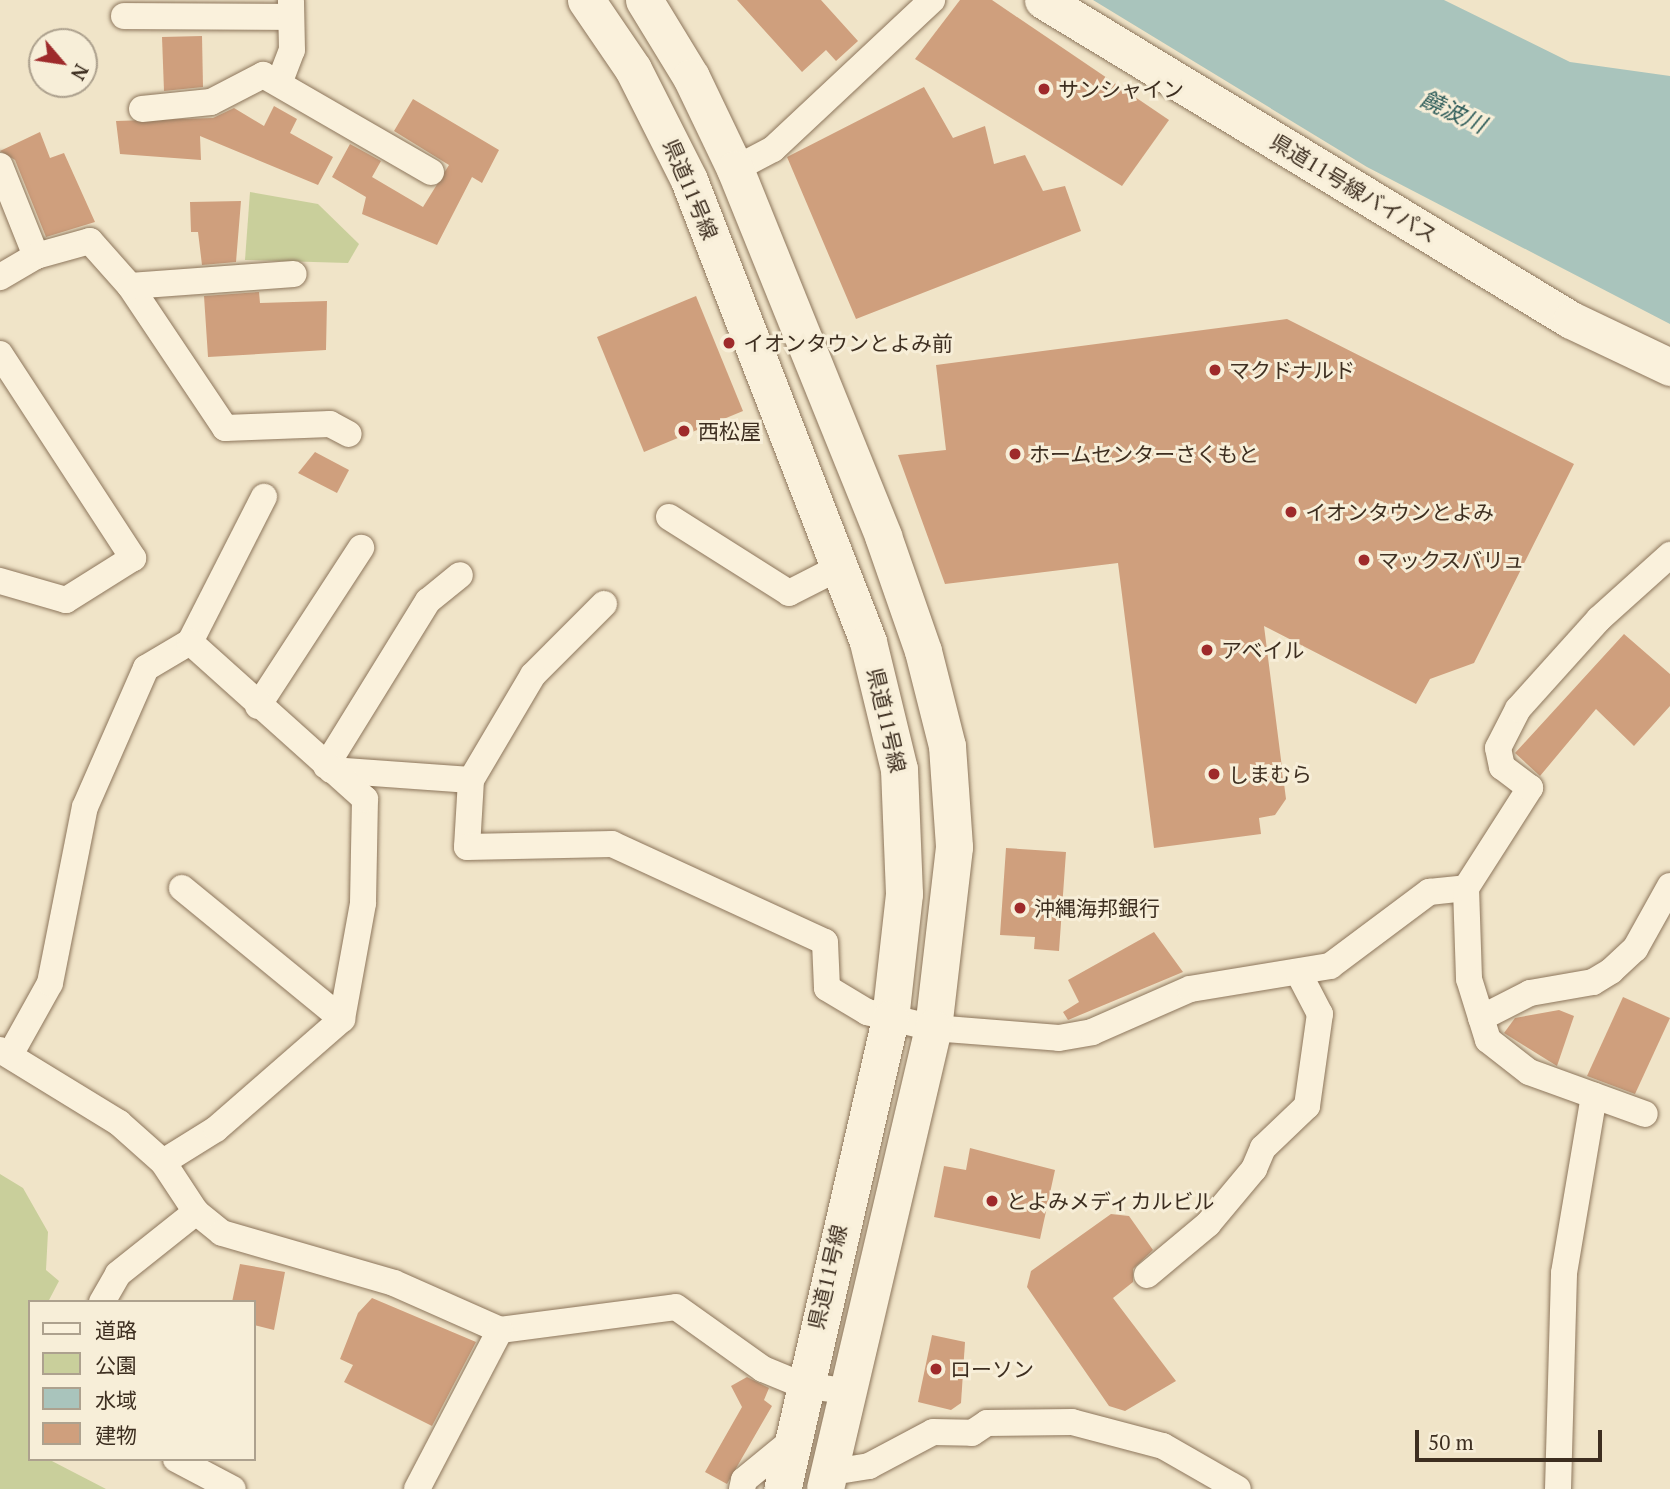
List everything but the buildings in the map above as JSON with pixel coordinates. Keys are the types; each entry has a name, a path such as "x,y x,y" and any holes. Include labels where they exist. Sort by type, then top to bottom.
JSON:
{"main road":[{"name":"県道11号線","path":"586,0 633,69 689,180 868,642 899,769 904,894 890,1019 802,1385 782,1489"},
{"name":"県道11号線","path":"644,0 691,77 735,169 883,536 941,715 954,847 933,1028 844,1391 825,1481"},
{"name":"県道11号線バイパス","path":"1043,0 1571,320 1670,367"}],"street":[{"path":"735,169 773,149 932,0"},
{"path":"124,16 291,9 292,50 280,81"},
{"path":"142,109 211,102 263,75 280,81 431,172"},
{"path":"0,166 36,256"},
{"path":"0,277 36,256 90,241 130,286 225,428 330,424 349,434"},
{"path":"130,286 294,274"},
{"path":"0,354 134,558 66,600 0,581"},
{"path":"264,497 190,642 146,668 85,807 50,983 5,1053 119,1123 163,1162 196,1212 222,1233 394,1283 500,1330 676,1307 763,1369 802,1385 844,1391"},
{"path":"669,517 789,593 840,567"},
{"path":"258,706 361,548"},
{"path":"1645,1114 1529,1072 1488,1040 1469,979 1466,888 1530,788 1503,767 1498,748 1518,709 1599,619 1670,555"},
{"path":"328,768 428,601 460,575"},
{"path":"604,604 533,676 471,780 467,847 612,844 825,942 827,988 890,1019 933,1028 1059,1038 1092,1032 1190,989 1330,966 1429,892 1466,888"},
{"path":"163,1162 216,1129 342,1019 363,903 365,799 258,706 190,642"},
{"path":"328,768 471,780"},
{"path":"1481,1018 1530,993 1593,982 1611,971 1634,949 1670,886"},
{"path":"182,888 342,1019"},
{"path":"1147,1275 1208,1224 1254,1169 1263,1148 1307,1106 1320,1014 1297,972"},
{"path":"1558,1489 1564,1273 1594,1096"},
{"path":"103,1300 118,1274 196,1212"},
{"path":"417,1489 500,1330"},
{"path":"825,1481 869,1466 933,1432 1072,1422 1163,1446 1238,1489"},
{"path":"742,1489 744,1480 789,1443"},
{"path":"180,1461 233,1489"}],"green space":[{"path":"250,192 318,204 359,244 348,263 245,260"},
{"path":"0,1174 23,1188 48,1232 46,1270 59,1281 49,1300 28,1300 28,1461 52,1461 106,1489 0,1489"}],"water":[{"name":"饒波川","path":"1093,0 1444,0 1570,62 1670,76 1670,324 1367,167"}],"place":[{"name":"サンシャイン","path":"1044,89"},
{"name":"イオンタウンとよみ前","path":"729,343"},
{"name":"マクドナルド","path":"1215,370"},
{"name":"西松屋","path":"684,431"},
{"name":"ホームセンターさくもと","path":"1015,454"},
{"name":"イオンタウンとよみ","path":"1291,512"},
{"name":"マックスバリュ","path":"1364,560"},
{"name":"アベイル","path":"1207,650"},
{"name":"しまむら","path":"1214,774"},
{"name":"沖縄海邦銀行","path":"1020,908"},
{"name":"とよみメディカルビル","path":"992,1201"},
{"name":"ローソン","path":"936,1369"}]}
